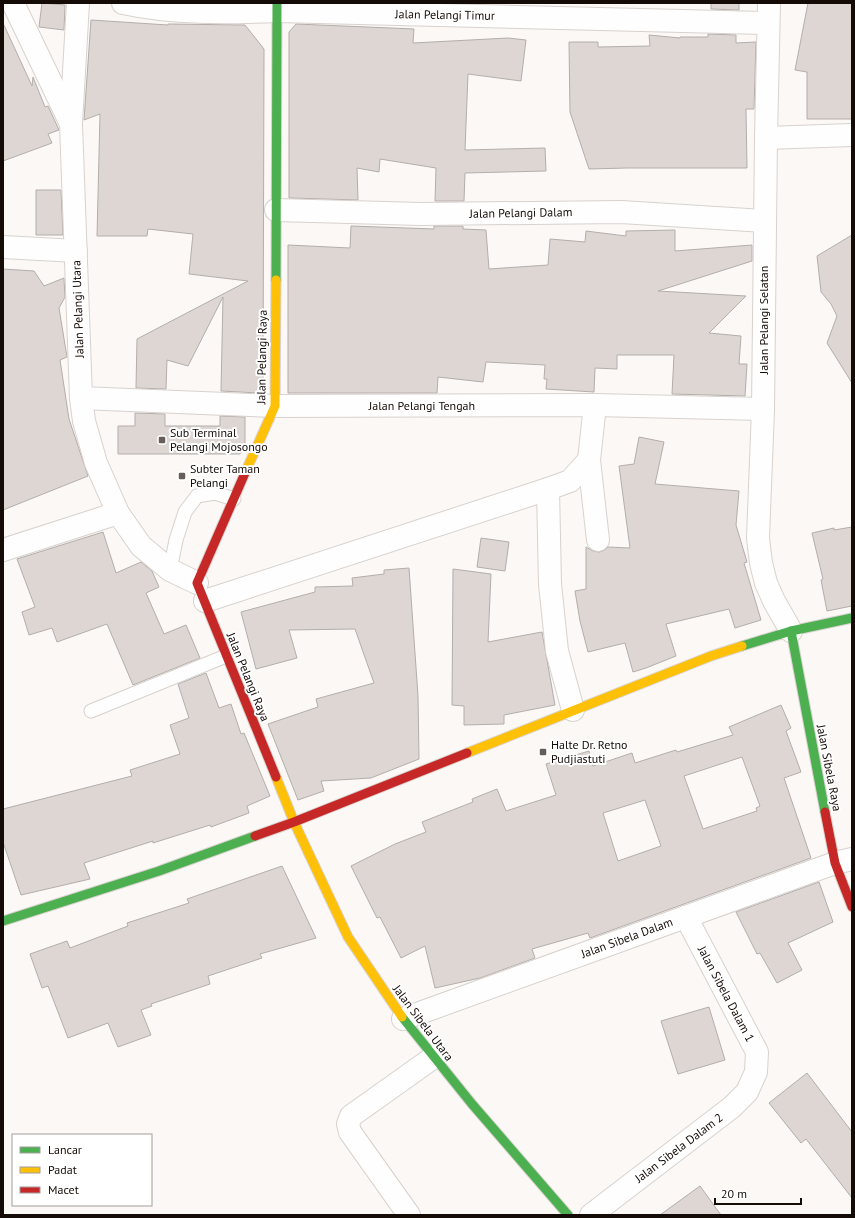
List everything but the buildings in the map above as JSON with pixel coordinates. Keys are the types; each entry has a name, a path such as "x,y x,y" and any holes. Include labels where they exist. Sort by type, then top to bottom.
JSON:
{"street":[{"name":"Jalan Pelangi Utara","path":"13,3 71,124 81,398 84,422 96,463 118,513 141,546 170,570 201,592"},
{"path":"71,124 78,3"},
{"name":"Jalan Pelangi Timur","path":"123,3 173,11 222,13 277,7 769,13"},
{"name":"Jalan Pelangi Raya","path":"277,7 275,406 234,500 201,592 294,822"},
{"name":"Jalan Pelangi Selatan","path":"769,13 763,409 758,538 761,563 766,583 774,601 791,631"},
{"path":"766,138 852,135"},
{"name":"Jalan Pelangi Dalam","path":"276,210 421,214 621,212 765,221"},
{"path":"3,247 76,251"},
{"name":"Jalan Pelangi Tengah","path":"81,398 275,406 595,405 763,409"},
{"path":"595,405 589,460 598,540"},
{"path":"201,592 548,489 570,480 589,460"},
{"path":"548,489 550,584 557,651 573,710"},
{"path":"4,548 118,513"},
{"path":"3,921 159,871 294,822 711,656 791,631 852,618"},
{"name":"Jalan Sibela Raya","path":"791,631 852,907"},
{"name":"Jalan Sibela Utara","path":"294,822 348,937 403,1019 472,1104 568,1215"},
{"name":"Jalan Sibela Dalam","path":"403,1019 843,861"},
{"name":"Jalan Sibela Dalam 1","path":"686,917 757,1052 756,1072"},
{"path":"409,1215 350,1132 348,1124 352,1116 434,1057"},
{"name":"Jalan Sibela Dalam 2","path":"591,1215 732,1107 747,1092 756,1072"}],"lane":[{"path":"170,570 176,540 184,512 197,496 215,493 234,500"},
{"path":"91,711 226,656"}],"traffic: fast":[{"path":"276,280 277,3"},
{"path":"791,631 852,618"},
{"path":"742,646 791,631 825,812"},
{"path":"3,921 159,871 255,836"},
{"path":"402,1017 472,1104 568,1215"}],"traffic: slow":[{"path":"245,473 275,406 276,280"},
{"path":"467,753 711,656 742,646"},
{"path":"276,777 294,822 348,937 402,1017"}],"traffic: jam":[{"path":"245,473 197,583 276,777"},
{"path":"255,836 467,753"},
{"path":"825,812 835,863 852,907"}],"place":[{"name":"Sub Terminal Pelangi Mojosongo","path":"162,440"},
{"name":"Subter Taman Pelangi","path":"182,476"},
{"name":"Halte Dr. Retno Pudjiastuti","path":"543,752"}]}
